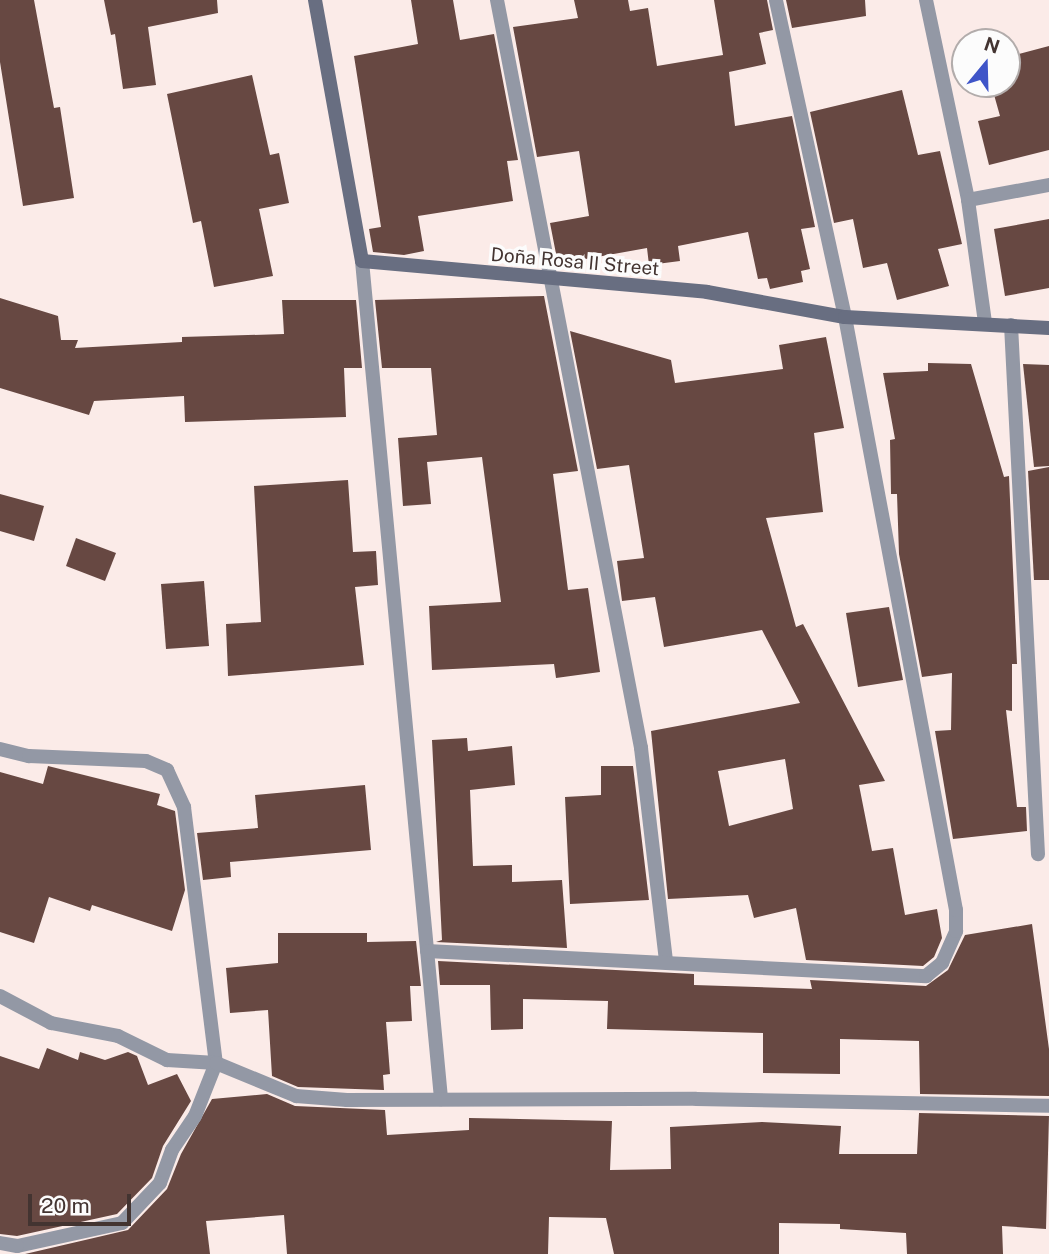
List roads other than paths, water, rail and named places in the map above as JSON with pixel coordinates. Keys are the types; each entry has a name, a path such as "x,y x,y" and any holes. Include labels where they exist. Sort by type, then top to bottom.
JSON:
{"main road":[{"path":"315,0 362,261"},
{"name":"Doña Rosa II Street","path":"362,261 550,281 707,292 845,317 1049,328"}],"street":[{"path":"497,0 641,748 666,961"},
{"path":"427,951 926,976 942,963 956,931 956,910 845,317 776,0"},
{"path":"926,0 968,200 985,323"},
{"path":"968,200 1049,185"},
{"path":"362,261 441,1099"},
{"path":"1011,325 1038,854"},
{"path":"0,749 29,756 146,761 167,770 184,807 216,1063 195,1116 172,1150 160,1184 122,1223 17,1246 0,1243"},
{"path":"0,996 51,1023 118,1036 167,1060 216,1063 296,1096 1049,1105"}]}
